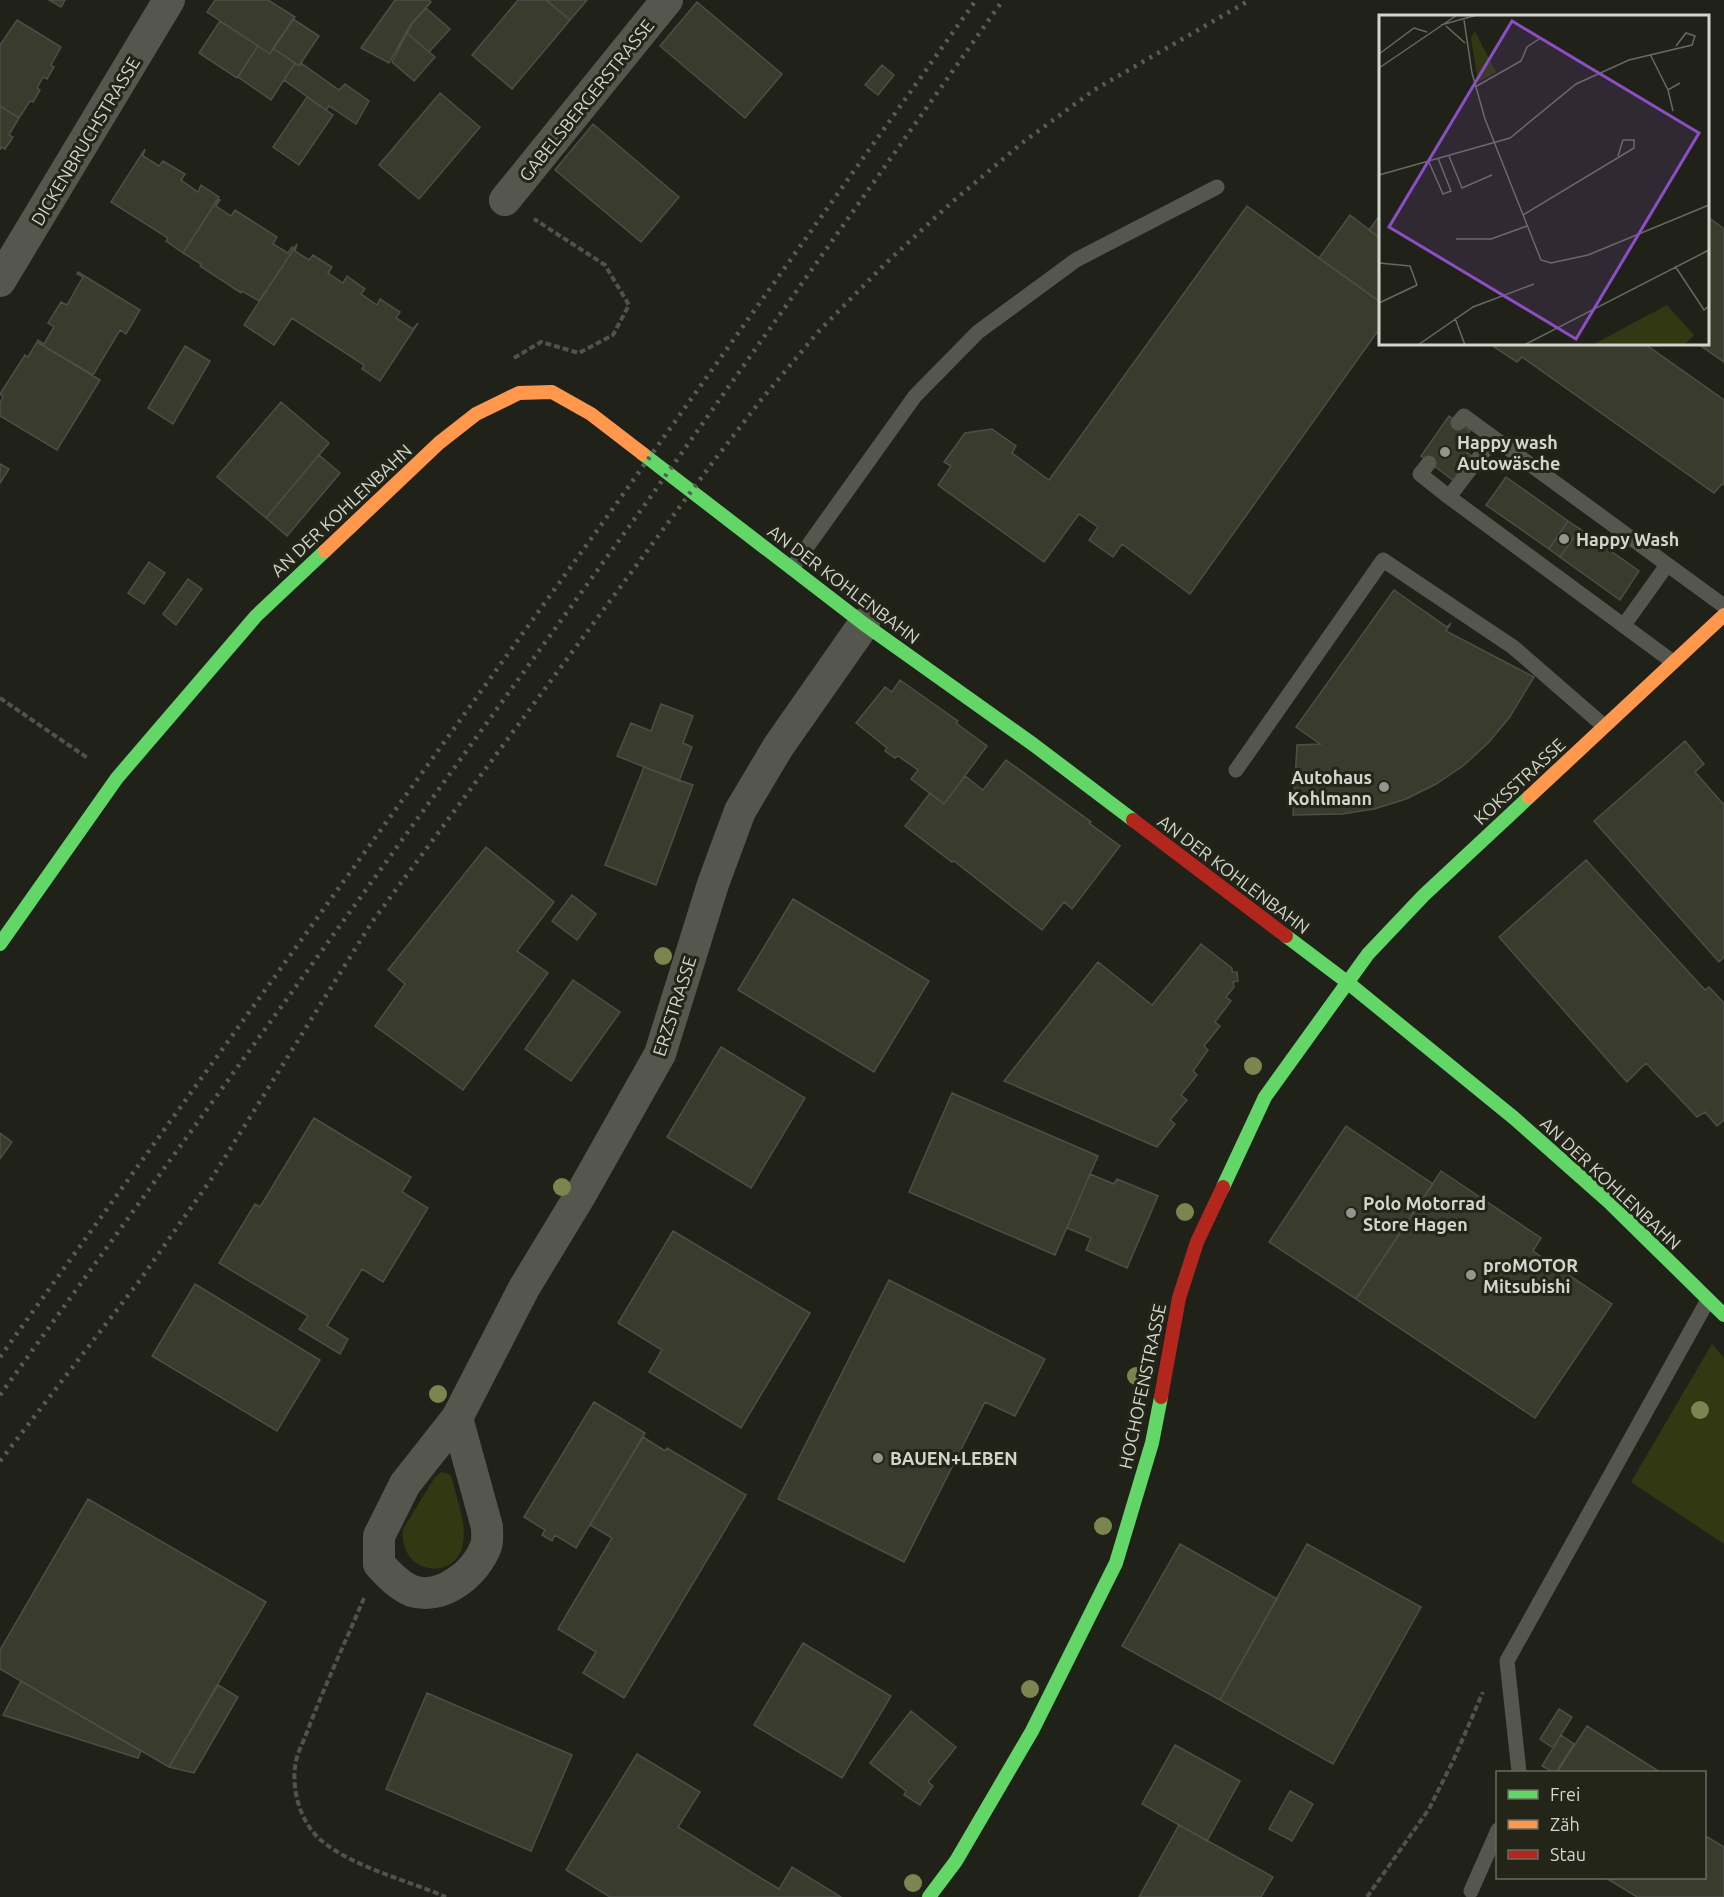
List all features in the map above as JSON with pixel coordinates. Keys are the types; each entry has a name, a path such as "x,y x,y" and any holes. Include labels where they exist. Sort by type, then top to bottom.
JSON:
{"street":[{"name":"DICKENBRUCHSTRASSE","path":"0,281 169,0"},
{"name":"GABELSBERGERSTRASSE","path":"505,201 668,0"},
{"name":"AN DER KOHLENBAHN","path":"0,944 117,778 256,616 439,443 476,414 519,393 552,392 591,414 864,624 1034,745 1347,982 1514,1118 1609,1202 1724,1315"},
{"name":"KOKSSTRASSE","path":"1347,982 1368,954 1424,895 1724,615"},
{"name":"ERZSTRASSE","path":"379,1564 379,1536 405,1484 457,1418 524,1288 581,1194 660,1054 713,884 740,811 778,747 864,624"},
{"name":"HOCHOFENSTRASSE","path":"929,1897 956,1861 1032,1731 1116,1563 1152,1443 1179,1298 1197,1242 1265,1097 1347,982"},
{"path":"379,1564 395,1580 411,1591 428,1593 445,1588 462,1579 476,1564 486,1545 487,1527 457,1418"}],"lane":[{"path":"792,567 915,396 978,332 1076,260 1217,187"},
{"path":"1461,419 1494,438 1724,606"},
{"path":"1449,497 1494,438"},
{"path":"1425,469 1449,497 1673,662"},
{"path":"1236,770 1383,560 1513,647 1604,726"},
{"path":"1624,625 1667,564"},
{"path":"1519,1771 1507,1661 1708,1300"},
{"path":"1471,1891 1496,1832"}],"path":[{"path":"505,201 605,265 629,305 613,335 579,353 541,342 512,359"},
{"path":"0,698 69,746"},
{"path":"379,1564 312,1719 295,1764 294,1786 306,1820 321,1840 355,1861 446,1897"},
{"path":"1367,1897 1429,1809 1483,1692 1507,1661"}],"green space":[{"path":"1712,1344 1724,1358 1724,1544 1631,1482"},
{"path":"441,1472 449,1474 452,1478 462,1519 463,1544 458,1556 450,1564 440,1568 428,1568 418,1564 409,1556 404,1544 403,1529 435,1477"}],"building":[{"path":"49,0 65,0 61,7"},
{"path":"215,0 268,0 295,17 270,54 207,12"},
{"path":"395,0 429,0 431,2 411,24 389,63 361,48"},
{"path":"518,0 546,0 570,20 512,89 472,55"},
{"path":"546,0 587,0 570,20"},
{"path":"697,2 782,74 745,118 660,46"},
{"path":"426,8 450,29 429,52 407,33"},
{"path":"293,19 319,36 299,66 273,48"},
{"path":"17,20 61,47 51,65 54,67 47,79 43,77 37,88 40,90 33,102 30,101 19,118 0,106 0,45"},
{"path":"220,21 258,46 237,78 199,53"},
{"path":"407,33 435,57 414,81 392,62"},
{"path":"258,46 270,54 273,48 295,63 271,100 238,77"},
{"path":"295,63 299,66 301,63 339,90 345,84 369,101 356,124 329,106 326,110 284,80"},
{"path":"882,65 894,75 878,95 865,85"},
{"path":"440,93 480,127 419,199 379,165"},
{"path":"307,97 333,115 299,165 273,147"},
{"path":"0,106 19,118 9,135 13,137 5,149 1,147 0,150"},
{"path":"593,124 679,197 641,242 555,170"},
{"path":"145,149 143,156 159,166 163,161 185,174 181,180 198,192 201,185 219,197 183,253 166,241 168,238 111,202"},
{"path":"218,199 220,200 216,206 231,216 235,210 277,237 273,244 288,253 292,247 294,249 259,301 242,291 241,293 183,253"},
{"path":"1247,206 1379,301 1379,329 1190,594 1122,544 1113,557 1089,540 1098,527 1079,514 1044,562 938,485 951,466 944,462 965,433 992,429 1016,446 1012,453 1049,480"},
{"path":"1350,215 1379,237 1379,301 1319,258"},
{"path":"1379,216 1379,237 1369,230"},
{"path":"1709,218 1724,229 1724,362 1699,345 1709,345"},
{"path":"297,244 295,251 309,260 313,255 332,267 328,273 343,283 347,276 365,289 361,294 377,305 380,299 400,312 396,318 413,329 418,323 380,381 362,369 364,365 292,318 274,345 244,325"},
{"path":"78,272 140,310 126,334 120,330 93,375 37,342 38,340 44,344 54,327 48,323 61,302 67,305 83,277 77,274"},
{"path":"37,342 100,380 57,450 0,416 0,403 3,397 0,394 25,355 28,357"},
{"path":"1496,345 1646,345 1724,400 1724,485 1722,484 1714,493 1522,357 1517,362 1494,347"},
{"path":"185,346 210,361 173,424 148,408"},
{"path":"281,402 329,443 266,518 217,477"},
{"name":"Happy wash Autowäsche","path":"1449,416 1470,431 1459,447 1472,456 1454,481 1421,456"},
{"path":"319,455 340,473 287,536 266,518"},
{"path":"0,464 9,469 0,483"},
{"path":"1506,477 1568,521 1549,549 1486,505"},
{"name":"Happy Wash","path":"1568,521 1580,529 1560,557 1549,549"},
{"path":"1580,529 1639,571 1620,600 1560,557"},
{"path":"149,562 165,573 144,604 128,593"},
{"path":"188,579 202,589 176,625 163,614"},
{"path":"1394,590 1447,627 1451,623 1446,631 1534,677 1509,718 1488,743 1463,766 1436,784 1406,799 1374,809 1342,814 1293,815 1297,745 1320,744 1296,727"},
{"path":"900,680 958,721 956,723 987,746 944,804 911,779 918,770 898,756 895,758 885,751 887,748 856,723 885,687 892,692"},
{"path":"661,704 693,716 683,743 692,747 679,781 617,756 631,723 651,731"},
{"path":"1685,741 1704,764 1695,772 1724,805 1724,957 1719,962 1594,821"},
{"path":"1006,760 1120,846 1072,909 1064,902 1042,930 905,826 930,793 944,804 965,776 983,790"},
{"path":"644,767 693,785 656,885 605,865"},
{"path":"486,847 554,902 517,951 548,973 463,1090 375,1026 405,984 388,970"},
{"path":"1586,860 1705,990 1709,987 1724,1003 1724,1120 1717,1126 1705,1112 1697,1117 1646,1063 1627,1082 1499,937"},
{"path":"572,895 596,914 577,940 552,921"},
{"path":"793,899 929,981 874,1072 738,990"},
{"path":"1201,944 1232,968 1232,972 1237,972 1238,981 1233,982 1234,987 1226,997 1231,1001 1215,1022 1220,1026 1204,1046 1208,1050 1193,1071 1197,1075 1181,1095 1187,1100 1170,1120 1175,1124 1157,1147 1004,1081 1098,962 1152,1005"},
{"path":"573,980 620,1012 571,1081 525,1049"},
{"path":"721,1047 805,1098 751,1188 667,1137"},
{"path":"952,1093 1098,1156 1055,1255 909,1192"},
{"path":"314,1118 411,1177 402,1192 428,1208 383,1282 362,1269 327,1326 348,1339 340,1354 299,1329 308,1316 219,1263 255,1204 260,1207"},
{"name":"Polo Motorrad Store Hagen","path":"1346,1126 1433,1184 1356,1299 1269,1242"},
{"path":"0,1133 12,1142 0,1159"},
{"name":"proMOTOR Mitsubishi","path":"1441,1171 1541,1238 1533,1251 1612,1304 1535,1418 1356,1299"},
{"path":"1090,1174 1114,1184 1117,1179 1158,1196 1127,1268 1086,1250 1091,1238 1067,1228"},
{"path":"673,1231 810,1313 741,1428 649,1372 662,1350 618,1323"},
{"name":"BAUEN+LEBEN","path":"889,1280 1045,1359 1015,1416 985,1402 904,1562 778,1499"},
{"path":"195,1284 320,1360 277,1431 152,1356"},
{"path":"594,1402 645,1433 576,1548 555,1535 552,1541 542,1535 545,1530 524,1517"},
{"path":"643,1437 665,1451 667,1448 746,1495 624,1698 583,1673 596,1652 558,1629 612,1538 590,1525"},
{"path":"88,1499 266,1602 169,1767 0,1669 0,1650"},
{"path":"1180,1544 1277,1599 1220,1700 1122,1646"},
{"path":"1307,1544 1421,1607 1333,1764 1220,1700"},
{"path":"803,1643 891,1696 842,1778 754,1725"},
{"path":"21,1681 141,1751 138,1758 3,1715"},
{"path":"218,1685 238,1697 194,1773 169,1767"},
{"path":"427,1693 572,1755 531,1851 386,1789"},
{"path":"1559,1709 1572,1717 1553,1748 1540,1739"},
{"path":"911,1711 956,1747 928,1782 933,1786 920,1805 904,1795 906,1791 870,1763"},
{"path":"1587,1726 1658,1771 1558,1771"},
{"path":"1561,1735 1574,1744 1557,1771 1542,1766"},
{"path":"1175,1745 1240,1781 1207,1841 1142,1804"},
{"path":"637,1754 700,1792 678,1827 779,1889 792,1867 841,1897 610,1897 566,1870"},
{"path":"1290,1791 1313,1804 1292,1841 1269,1829"},
{"path":"1179,1825 1273,1877 1261,1897 1139,1897"},
{"path":"1706,1836 1724,1847 1724,1897 1637,1897 1608,1879 1706,1879"}],"railway":[{"path":"0,1357 609,514 976,0"},
{"path":"0,1395 649,499 1003,0"},
{"path":"0,1461 140,1280 212,1178 372,922 713,462 818,332 885,264 951,203 1022,143 1094,90 1250,0"}],"traffic: fast":[{"path":"643,454 864,624 1034,745 1133,820"},
{"path":"0,944 117,778 256,616 325,551"},
{"path":"1223,1187 1265,1097 1368,954 1424,895 1529,797"},
{"path":"1286,936 1347,982 1514,1118 1609,1202 1724,1315"},
{"path":"929,1897 956,1861 1032,1731 1116,1563 1152,1443 1161,1397"}],"traffic: slow":[{"path":"325,551 439,443 476,414 519,393 552,392 591,414 643,454"},
{"path":"1529,797 1724,615"}],"traffic: jam":[{"path":"1133,820 1286,936"},
{"path":"1161,1397 1179,1298 1197,1242 1223,1187"}],"place":[{"name":"Happy wash Autowäsche","path":"1445,452"},
{"name":"Happy Wash","path":"1564,539"},
{"name":"Autohaus Kohlmann","path":"1384,787"},
{"name":"Polo Motorrad Store Hagen","path":"1351,1213"},
{"name":"proMOTOR Mitsubishi","path":"1471,1275"},
{"name":"BAUEN+LEBEN","path":"878,1458"}]}
